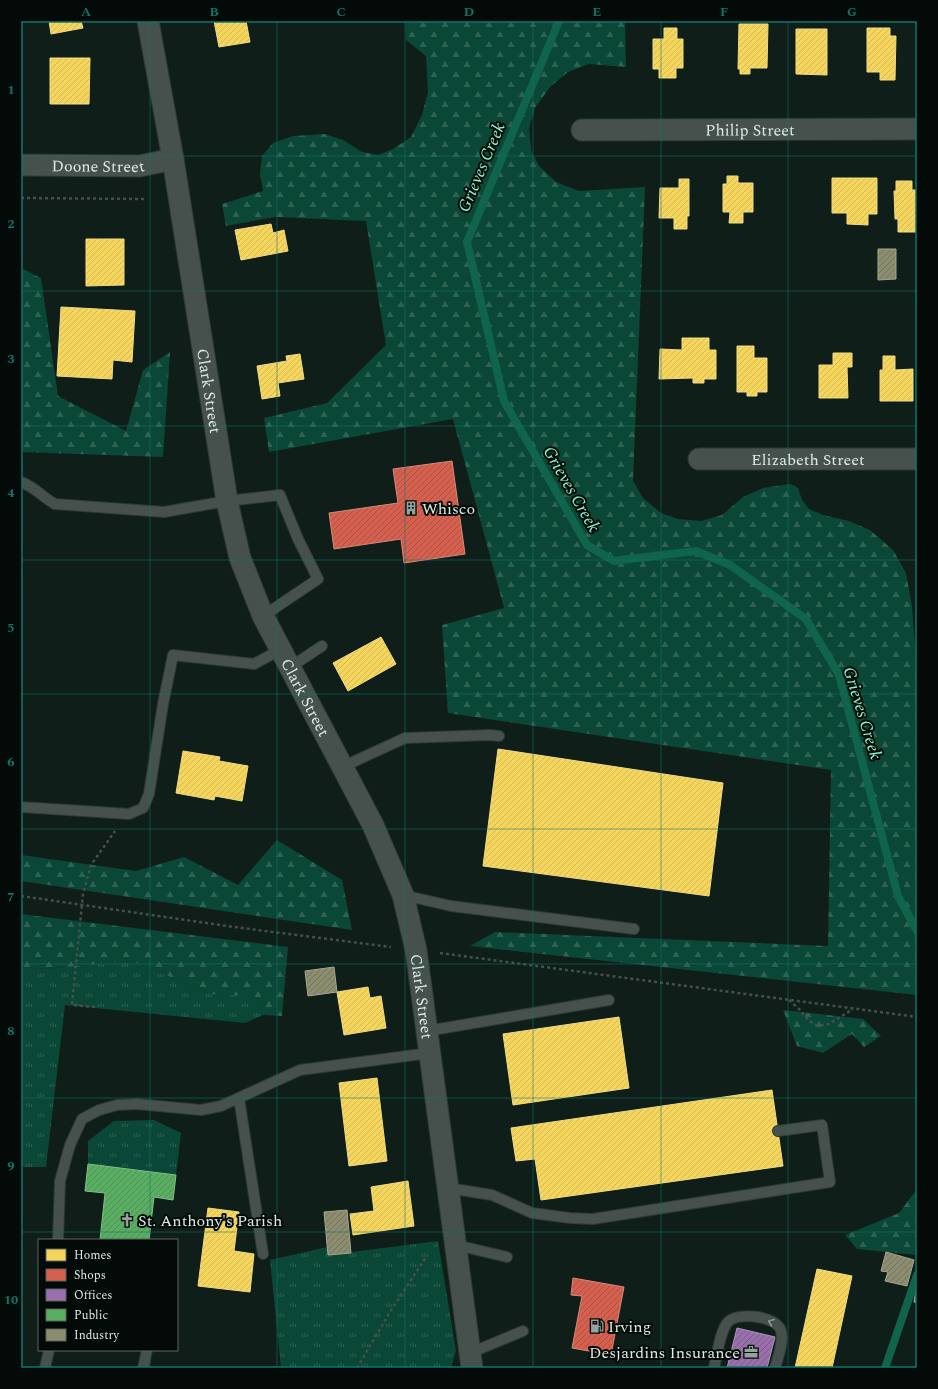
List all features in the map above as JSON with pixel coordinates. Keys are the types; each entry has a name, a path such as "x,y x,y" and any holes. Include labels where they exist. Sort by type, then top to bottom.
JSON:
{"street":[{"name":"Clark Street","path":"148,21 173,159 227,501 240,558 263,616 284,659 373,825 402,895 416,950 471,1360"},
{"name":"Philip Street","path":"582,130 917,129"},
{"name":"Doone Street","path":"21,165 140,166 173,159"},
{"name":"Elizabeth Street","path":"699,459 917,459"}],"lane":[{"path":"21,482 30,486 47,500 55,504 164,512 227,501 280,495 298,539 318,579 263,616"},
{"path":"21,807 129,814 143,808 150,794 172,654 254,664 284,659 322,646"},
{"path":"342,767 405,738 499,736"},
{"path":"402,895 451,906 634,929"},
{"path":"427,1030 609,1000"},
{"path":"58,1239 60,1181 70,1145 82,1119 99,1110 118,1105 137,1104 201,1110 221,1106 300,1070 430,1053"},
{"path":"239,1098 263,1254"},
{"path":"448,1188 492,1195 532,1213 570,1218 593,1218 830,1182 822,1125 778,1131"},
{"path":"456,1245 507,1257"},
{"path":"714,1368 724,1328 729,1321 736,1317 743,1316 772,1320 778,1325 781,1331 782,1339 775,1368"},
{"path":"471,1360 523,1331"},
{"path":"45,1368 49,1351"},
{"path":"143,1368 147,1351"}],"path":[{"path":"21,198 145,199"},
{"path":"95,1008 72,1005 83,894 91,865 129,814"},
{"path":"21,896 234,927 917,1017"},
{"path":"788,1000 800,1010 809,1021 818,1026 829,1024 854,1009"},
{"path":"357,1368 390,1312 426,1257"}],"green space":[{"path":"405,21 625,21 626,67 589,64 568,72 550,87 535,108 529,128 531,150 539,166 556,182 579,191 645,187 633,481 643,498 661,513 678,519 701,521 722,515 743,497 763,488 790,484 798,488 802,500 809,509 823,515 849,521 870,530 893,550 906,573 912,606 917,673 917,995 470,946 495,932 828,946 831,770 448,713 442,625 504,608 453,419 269,452 264,418 327,403 386,345 366,221 275,217 226,226 222,204 263,191 260,174 262,156 273,143 293,136 325,134 343,140 362,152 378,155 393,149 411,137 422,115 428,92 426,56 406,40"},
{"path":"21,268 41,278 58,396 126,431 143,370 170,352 163,457 21,452"},
{"path":"277,840 342,880 352,930 21,881 21,855 136,871 184,857 238,885"},
{"path":"21,914 288,947 282,1016 263,1015 250,996 212,994 132,961 45,969 21,967"},
{"path":"132,961 212,994 250,995 263,1015 245,1023 65,1005 46,1167 21,1167 21,967 45,969"},
{"path":"783,1010 863,1019 881,1036 864,1047 852,1034 823,1053 797,1046"},
{"path":"154,1120 181,1133 176,1175 88,1164 88,1141 114,1121"},
{"path":"917,1189 917,1255 857,1249 845,1235 899,1213"},
{"path":"438,1241 456,1351 451,1368 281,1368 270,1260 327,1247 328,1255"}],"building: Homes":[{"path":"49,21 81,21 83,28 51,34"},
{"path":"214,21 246,21 250,42 219,47"},
{"path":"739,24 768,24 767,68 750,68 750,74 740,74 740,69 738,69"},
{"path":"664,28 677,28 677,39 683,39 683,68 676,68 676,78 659,78 659,69 653,69 653,39 664,39"},
{"path":"867,28 890,28 890,36 896,36 895,80 880,80 880,72 867,72"},
{"path":"796,29 827,29 827,75 796,74"},
{"path":"50,58 90,58 89,104 50,104"},
{"path":"727,176 738,176 738,183 753,183 753,212 743,212 743,223 729,223 730,212 723,212 723,184 727,184"},
{"path":"832,178 877,178 877,214 868,214 868,225 847,224 847,213 832,213"},
{"path":"679,179 689,179 689,216 687,216 687,229 674,229 674,218 659,218 660,188 679,188"},
{"path":"896,181 912,181 912,190 917,190 917,232 898,232 898,219 895,219 894,191 896,191"},
{"path":"271,224 273,233 284,230 288,251 241,260 235,230"},
{"path":"86,239 124,239 124,285 86,286"},
{"path":"61,307 135,311 132,362 113,360 112,379 57,376"},
{"path":"682,338 709,338 709,350 716,350 716,379 704,379 704,383 693,383 693,378 659,379 660,349 682,350"},
{"path":"737,346 754,346 754,358 767,358 767,392 757,392 757,396 747,396 747,392 737,392"},
{"path":"833,353 852,353 852,367 847,367 848,398 819,398 819,365 833,365"},
{"path":"300,354 304,379 278,383 280,396 262,399 257,366 287,361 286,356"},
{"path":"883,356 895,356 895,370 913,369 913,401 880,401 880,370 883,370"},
{"path":"381,637 396,664 348,691 333,663"},
{"path":"498,749 723,783 709,896 483,866"},
{"path":"183,751 220,757 219,761 248,766 242,801 215,796 214,800 176,793"},
{"path":"368,987 370,998 381,996 386,1028 344,1035 337,992"},
{"path":"619,1017 629,1088 513,1105 503,1034"},
{"path":"377,1078 387,1161 349,1166 339,1083"},
{"path":"772,1090 783,1166 541,1200 535,1159 516,1161 511,1128"},
{"path":"408,1181 414,1226 353,1235 350,1214 374,1211 371,1187"},
{"path":"208,1208 239,1212 234,1251 254,1254 250,1292 198,1286"},
{"path":"817,1269 852,1276 832,1368 795,1368"}],"building: Shops":[{"name":"Whisco","path":"452,461 465,554 404,563 401,539 334,549 329,513 398,503 393,469"},
{"name":"Irving","path":"573,1278 624,1287 611,1355 572,1348 582,1296 571,1295"}],"building: Offices":[{"name":"Desjardins Insurance","path":"737,1328 775,1337 767,1368 727,1368"}],"building: Public":[{"name":"St. Anthony's Parish","path":"88,1164 176,1175 173,1200 154,1197 149,1239 100,1239 105,1193 85,1191"}],"building: Industry":[{"path":"878,249 896,249 896,279 878,280"},
{"path":"334,967 337,992 308,996 305,971"},
{"path":"347,1210 351,1253 328,1255 324,1212"},
{"path":"886,1252 914,1260 907,1286 885,1281 888,1272 881,1271"},
{"path":"917,1284 917,1303 914,1302"}],"waterway":[{"name":"Grieves Creek","path":"559,21 467,242 504,401 587,545 614,561 696,551 730,565 806,619 839,675 898,896 917,931"},
{"name":"Grieves Creek","path":"885,1368 917,1275"}],"place":[{"name":"Whisco","path":"411,508"},
{"name":"St. Anthony's Parish","path":"127,1220"},
{"name":"Irving","path":"597,1326"},
{"name":"Desjardins Insurance","path":"751,1352"}]}
